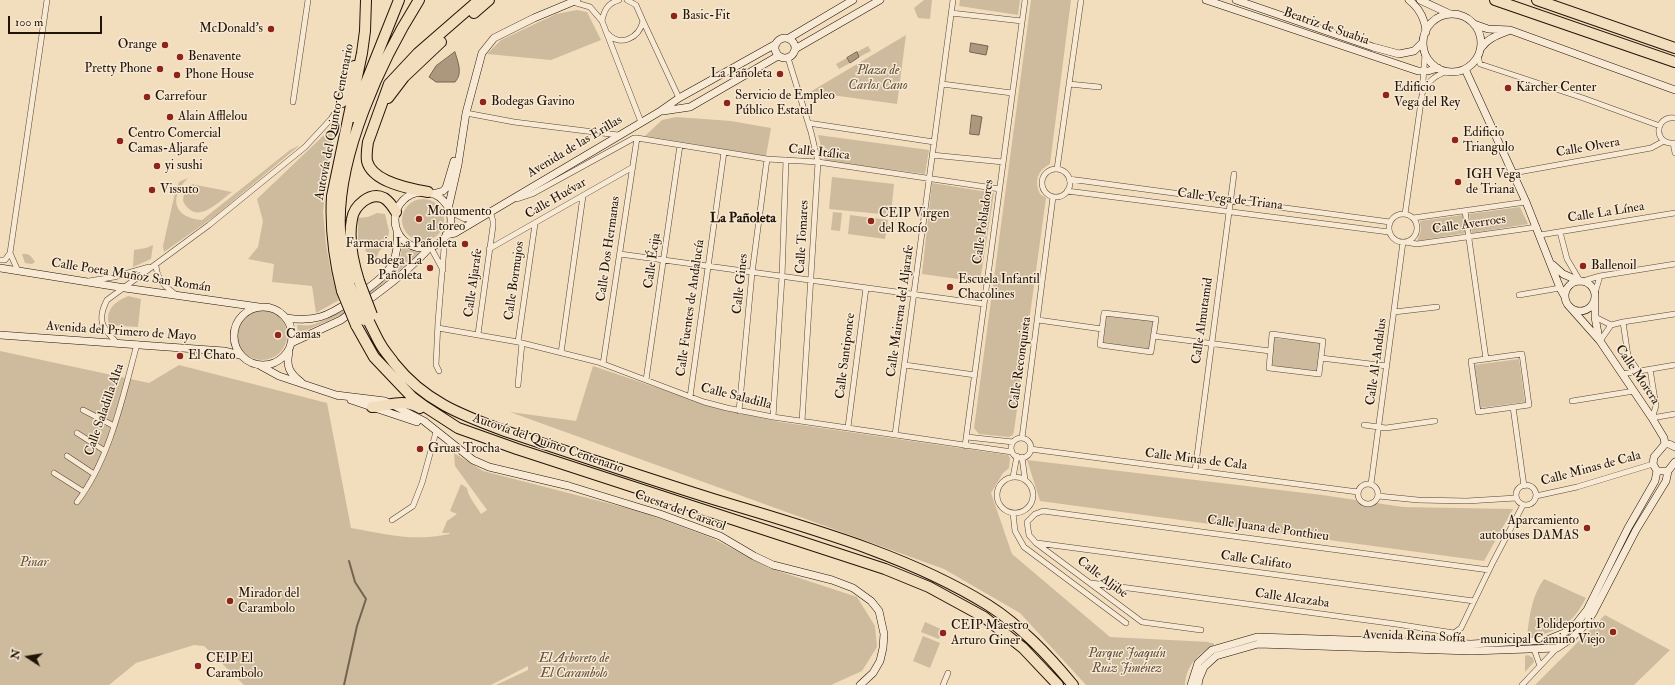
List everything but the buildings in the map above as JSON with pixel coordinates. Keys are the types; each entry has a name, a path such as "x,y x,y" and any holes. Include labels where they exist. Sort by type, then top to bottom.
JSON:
{"highway":[{"path":"355,59 360,0"},
{"path":"342,102 347,90 355,59 366,0"},
{"name":"Autovía del Quinto Centenario","path":"366,0 365,31 358,75 340,153 332,196 331,211 333,247 365,320 374,357 412,397 458,428 517,449 885,569 922,584 984,617 1023,648 1058,685"},
{"path":"332,196 336,187 344,150 367,80 399,0"},
{"path":"402,372 365,320 351,286 344,264 340,230 340,206 344,180 358,127 367,103 386,60 419,0"},
{"path":"431,193 403,188 376,175 367,162 366,152 372,128 389,84 418,53 479,0"},
{"path":"378,113 404,77 446,37 489,0"},
{"path":"1495,0 1675,62"},
{"path":"1536,0 1675,48"},
{"name":"Autovía del Quinto Centenario","path":"351,286 344,217 348,181 357,147 372,114 389,84"},
{"path":"351,286 351,231 352,218 356,209 369,198 375,196 386,199 396,212"},
{"name":"Autovía del Quinto Centenario","path":"365,320 382,346 402,372 417,387 434,400 468,417 679,488 843,540 916,566 995,610 1020,629 1049,656 1073,685"},
{"path":"372,407 401,402 409,403 447,424 458,428"}],"street":[{"path":"18,271 10,253 46,0"},
{"path":"293,102 308,0"},
{"path":"602,21 605,10 608,6 619,0"},
{"path":"627,0 636,2 643,21 679,98"},
{"path":"789,38 794,42 795,49 793,54 788,58 778,56 774,45 778,39 789,38 853,0"},
{"path":"795,49 880,0"},
{"name":"Calle Mairena del Aljarafe","path":"896,435 953,0"},
{"name":"Calle Pobladores","path":"965,446 1025,0"},
{"path":"1057,169 1081,0"},
{"name":"Beatriz de Suabia","path":"1206,0 1411,69 1423,71 1438,68"},
{"name":"Beatriz de Suabia","path":"1236,0 1373,47 1399,54 1414,51 1423,42"},
{"path":"1408,0 1417,6 1425,22 1426,32"},
{"path":"1420,0 1450,14 1461,15 1474,24 1488,29 1510,30 1675,90"},
{"path":"439,371 436,365 445,236 450,223 449,210 466,113 479,59 487,46 494,38 534,18 575,1 590,6 602,21 641,122"},
{"path":"951,13 1022,21"},
{"path":"1406,214 1422,95 1425,54 1423,42 1426,32 1435,19 1450,14"},
{"path":"605,30 615,39 627,40 638,33 643,21"},
{"path":"1425,54 1430,62 1438,68 1456,72 1465,69 1478,57 1481,48 1481,38 1474,24"},
{"path":"1481,48 1494,36 1510,30"},
{"name":"Avenida de las Erillas","path":"445,236 454,233 659,112 679,98 774,45"},
{"name":"Avenida de las Erillas","path":"659,112 690,107 778,56"},
{"path":"1478,57 1480,64 1583,98 1660,126"},
{"name":"Calle Tomares","path":"788,58 808,123 818,162 812,280 802,421"},
{"path":"1465,69 1514,173 1537,227 1560,288 1569,306 1580,310 1587,308 1593,303 1600,276"},
{"path":"1422,95 1426,85 1435,76 1447,71"},
{"path":"942,84 1012,93"},
{"path":"1069,84 1099,88"},
{"path":"117,343 104,328 102,322 102,314 107,300 209,226 305,147 331,119 342,102"},
{"path":"466,113 514,122 618,135"},
{"path":"1675,118 1664,120 1660,126 1659,134 1664,141 1674,143 1675,153"},
{"name":"Calle Itálica","path":"808,123 934,142"},
{"path":"286,318 312,320 335,311 368,288 385,273 394,260 398,246 395,221 396,212 405,198 412,194 420,192 431,193 443,191 448,184 461,138"},
{"name":"Avenida de las Erillas","path":"504,203 532,194 634,138 637,138"},
{"name":"Calle Itálica","path":"637,138 767,159 818,162 1000,189"},
{"name":"Calle Dos Hermanas","path":"603,364 637,138"},
{"name":"Calle Olvera","path":"1514,173 1651,148 1664,141"},
{"name":"Calle Écija","path":"646,380 680,145"},
{"name":"Calle Fuentes de Andalucía","path":"690,397 724,152"},
{"path":"932,154 1003,162"},
{"name":"Calle Gines","path":"740,411 752,272 767,159"},
{"path":"773,417 782,276 786,160"},
{"name":"Calle Huévar","path":"489,249 633,167"},
{"path":"1057,169 1066,173 1069,179 1067,191 1059,196 1053,197 1045,192 1042,186 1042,180 1048,172 1057,169"},
{"name":"Calle Almutamid","path":"1195,470 1234,174"},
{"name":"Calle Vega de Triana","path":"1069,179 1390,222"},
{"name":"Calle Vega de Triana","path":"1067,191 1389,232"},
{"path":"431,193 442,200 449,210 465,218 479,217"},
{"path":"561,353 583,196"},
{"name":"Calle Reconquista","path":"1022,438 1053,197"},
{"name":"Calle Averroes","path":"1413,218 1526,202"},
{"name":"Calle Aljarafe","path":"478,334 493,221 490,211"},
{"path":"1465,211 1486,359"},
{"name":"Calle La Línea","path":"1540,235 1675,213"},
{"path":"1406,214 1413,218 1417,225 1416,234 1410,240 1404,242 1395,240 1389,232 1390,222 1396,215 1406,214"},
{"name":"Calle Bormujos","path":"518,385 520,342 535,224"},
{"name":"Calle Averroes","path":"1404,242 1418,244 1537,227"},
{"path":"396,230 406,242 420,248 430,247 438,243 445,236"},
{"path":"1560,232 1567,259 1581,281"},
{"name":"Calle Al-Andalus","path":"1371,484 1404,242"},
{"path":"430,247 443,271"},
{"path":"290,346 341,320 387,287 418,261 430,247"},
{"path":"0,260 4,260 10,253"},
{"path":"620,254 984,304"},
{"path":"1565,297 1569,286 1581,281 1600,276 1675,264"},
{"path":"84,281 114,277 154,265"},
{"path":"154,265 161,280 168,289 176,295"},
{"path":"1552,265 1563,274 1592,287 1595,294"},
{"name":"Calle Poeta Muñoz San Román","path":"0,268 124,288 259,307"},
{"name":"Calle Santiponce","path":"848,428 866,288"},
{"path":"1519,295 1560,288"},
{"name":"Calle Morera","path":"1595,294 1595,317 1600,341"},
{"name":"Calle Morera","path":"1569,306 1600,341 1652,418 1664,438 1665,444"},
{"path":"259,307 274,309 286,318 292,332 290,346 283,357 274,363 259,365 248,361 240,355 234,341 234,333 236,324 245,313 259,307"},
{"path":"1394,312 1437,307"},
{"path":"1104,313 1156,319 1153,336 1152,352 1100,345 1104,313"},
{"path":"1595,317 1611,325 1675,314"},
{"path":"1038,320 1102,329"},
{"path":"1623,322 1628,356 1638,371"},
{"path":"1600,341 1611,325"},
{"name":"Calle Saladilla","path":"438,328 520,342 603,364 690,397 717,406 740,411 1012,452"},
{"path":"1272,334 1323,341 1321,358 1319,374 1268,368 1272,334"},
{"name":"Avenida del Primero de Mayo","path":"0,335 224,351 240,355"},
{"path":"1153,336 1270,351"},
{"name":"Calle Saladilla Alta","path":"76,502 84,492 105,451 114,426 137,344"},
{"name":"Cuesta del Caracol","path":"290,346 287,361 290,372 306,385"},
{"path":"1522,354 1529,405 1478,412 1471,361 1486,359 1522,354"},
{"path":"1321,358 1387,366"},
{"name":"Cuesta del Caracol","path":"259,365 279,376 410,419 436,432"},
{"path":"1622,374 1675,365"},
{"path":"905,366 975,375"},
{"path":"1650,369 1656,406 1652,418 1675,414"},
{"path":"1572,401 1634,392"},
{"name":"Cuesta del Caracol","path":"336,395 385,401 424,421 473,460 489,467 569,486 655,513 720,536 754,556 773,565 832,580 853,588 871,601 878,611 884,634 880,661 873,673 860,685"},
{"path":"1513,407 1524,486"},
{"path":"83,410 114,426"},
{"path":"1364,426 1379,428 1435,421"},
{"path":"392,520 413,506 422,483 436,432"},
{"path":"77,433 105,451"},
{"path":"966,437 1013,442 1022,438 1028,441 1030,450 1028,455 1019,457"},
{"path":"1013,442 1011,445 1012,452 1019,457 1025,480 1032,489 1032,501 1025,510 1013,513 1003,508 997,498 997,492 1002,482 1013,477 1025,480"},
{"path":"1668,472 1657,471 1653,464 1654,457 1665,444 1670,444 1675,447"},
{"name":"Calle Minas de Cala","path":"1030,450 1358,492"},
{"path":"67,456 94,474"},
{"path":"1013,477 1019,457"},
{"path":"1522,685 1557,648 1572,638 1585,625 1593,613 1636,530 1666,481 1668,472 1675,462"},
{"name":"Calle Minas de Cala","path":"1536,496 1577,487 1653,464"},
{"name":"Avenida Reina Sofía","path":"1198,685 1204,667 1216,656 1258,644 1471,651 1533,646 1564,633 1576,624 1587,610 1628,528 1656,481 1657,471"},
{"path":"54,473 84,492"},
{"path":"1371,484 1376,488 1378,496 1375,501 1366,503 1361,500 1358,492 1363,485 1371,484"},
{"path":"1378,496 1418,500 1467,501 1516,498 1523,505 1527,505 1533,502 1536,496 1532,488 1524,486 1518,489 1516,498"},
{"name":"Calle Alcazaba","path":"1089,583 1454,633 1461,628 1523,505"},
{"name":"Calle Juana de Ponthieu","path":"1043,511 1489,570"},
{"name":"Calle Aljibe","path":"1043,511 1035,514 1028,522 1028,535 1036,543 1089,583 1142,622 1201,630"},
{"path":"1013,513 1015,531 1024,547 1126,623"},
{"name":"Calle Califato","path":"1036,543 1474,601"},
{"path":"1557,648 1557,641 1564,633"},
{"name":"Avenida Reina Sofía","path":"1191,685 1198,663 1212,650 1257,637 1533,646"},
{"path":"1540,666 1533,646 1552,643 1557,648"},
{"path":"944,685 948,673"}],"green space":[{"path":"924,0 932,0 930,19 918,18 914,8"},
{"path":"960,0 1020,0 1018,15 959,6"},
{"path":"1031,0 1071,0 1050,164 1042,170 1037,181 1040,194 1046,198 1014,431 1013,435 1009,437 979,434 974,428"},
{"path":"577,10 587,12 601,40 551,60 487,54 501,40 556,14"},
{"name":"Plaza de Carlos Cano","path":"906,35 897,104 810,92"},
{"path":"868,46 871,51 859,57 857,52"},
{"path":"847,58 850,63 839,69 836,64"},
{"path":"676,117 731,121 771,128 766,156 645,136 662,120"},
{"path":"333,130 323,211 326,245 332,277 339,300 316,313 312,286 272,282 274,264 248,259 258,247 263,221 257,199 323,136"},
{"path":"818,135 929,150 925,174 825,161"},
{"path":"300,145 215,216 164,252 163,246 175,193 179,182 188,178 182,185 176,200 180,211 185,215 202,220 290,150"},
{"path":"832,177 894,184 891,215 829,209"},
{"path":"932,183 994,193 980,282 922,274"},
{"path":"191,184 232,192 207,210 194,212 188,208 183,201 184,191"},
{"path":"419,199 427,199 435,202 441,208 444,220 441,232 435,238 427,241 419,241 411,238 405,232 402,224 402,216 405,208 411,202"},
{"path":"1520,207 1528,224 1472,233 1469,214"},
{"path":"833,212 842,213 840,231 831,230"},
{"path":"377,213 385,214 389,231 387,245 379,251 375,263 369,262 364,245 358,242 358,218 368,217"},
{"path":"850,215 888,220 885,239 848,234"},
{"path":"1463,215 1466,233 1417,241 1421,231 1420,221"},
{"path":"153,245 151,259 133,267 134,250"},
{"path":"402,245 409,250 420,253 372,293 341,315 298,334 297,325 312,325 334,315 360,299 383,281 393,272 399,263"},
{"path":"22,254 30,255 35,262 32,264 25,263"},
{"path":"128,296 141,299 138,327 109,325 108,315 110,310 115,304"},
{"path":"262,310 276,314 283,321 287,335 283,349 276,356 262,360 248,356 241,349 237,335 241,321 248,314"},
{"path":"1106,315 1154,321 1150,349 1103,343"},
{"path":"1274,338 1321,343 1318,371 1271,366"},
{"path":"0,351 149,383 179,365 327,403 351,528 388,535 412,537 449,534 450,533 442,533 447,521 457,514 450,511 461,484 467,488 471,498 481,514 487,510 455,466 454,453 483,471 642,512 712,538 769,568 857,597 875,626 877,647 862,671 831,685 496,685 528,670 528,666 491,685 244,685 204,646 194,645 136,663 109,685 0,685"},
{"path":"1519,359 1525,402 1480,408 1474,365"},
{"name":"Parque Joaquín Ruiz Jiménez","path":"593,366 720,409 780,422 1008,455 1010,458 1009,468 1003,473 991,493 1012,554 1110,637 1210,642 1208,643 1213,643 1214,645 1198,656 1190,666 1185,685 1086,685 1020,613 944,569 510,412 576,421"},
{"path":"1027,460 1322,495 1403,507 1513,509 1484,561 1040,501"},
{"path":"1544,579 1586,598 1575,615 1562,626 1547,633 1527,637 1530,614 1534,599"},
{"name":"Polideportivo municipal Camino Viejo","path":"1605,615 1670,650 1634,685 1535,685"},
{"path":"925,622 943,630 939,639 921,632"},
{"path":"923,636 940,643 930,668 913,661"},
{"path":"1528,655 1533,658 1534,662 1525,672 1525,656"}],"shaded area":[{"path":"971,43 988,46 986,55 970,52"},
{"path":"455,52 459,75 455,82 436,82 429,77 436,66"},
{"path":"857,52 859,57 850,63 847,58"},
{"path":"972,115 982,117 979,135 970,134"}],"waterway":[{"path":"344,685 357,626 366,599 355,582 349,561"}],"place":[{"name":"Basic-Fit","path":"674,16"},
{"name":"McDonald's","path":"271,29"},
{"name":"Orange","path":"165,45"},
{"name":"Benavente","path":"180,57"},
{"name":"Pretty Phone","path":"160,69"},
{"name":"La Pañoleta","path":"780,74"},
{"name":"Phone House","path":"177,75"},
{"name":"Kärcher Center","path":"1508,88"},
{"name":"Edificio Vega del Rey","path":"1386,95"},
{"name":"Carrefour","path":"147,97"},
{"name":"Bodegas Gavino","path":"483,102"},
{"name":"Servicio de Empleo Público Estatal","path":"727,103"},
{"name":"Alain Afflelou","path":"170,117"},
{"name":"Edificio Triangulo","path":"1455,140"},
{"name":"Centro Comercial Camas-Aljarafe","path":"120,141"},
{"name":"yi sushi","path":"157,166"},
{"name":"IGH Vega de Triana","path":"1458,182"},
{"name":"Vissuto","path":"152,190"},
{"name":"Monumento al toreo","path":"419,219"},
{"name":"CEIP Virgen del Rocío","path":"871,221"},
{"name":"Farmacia La Pañoleta","path":"465,244"},
{"name":"Ballenoil","path":"1583,266"},
{"name":"Bodega La Pañoleta","path":"430,268"},
{"name":"Escuela Infantil Chacolines","path":"950,287"},
{"name":"Camas","path":"278,335"},
{"name":"El Chato","path":"180,356"},
{"name":"Gruas Trocha","path":"420,449"},
{"name":"Aparcamiento autobuses DAMAS","path":"1587,528"},
{"name":"Mirador del Carambolo","path":"230,601"},
{"name":"Polideportivo municipal Camino Viejo","path":"1613,632"},
{"name":"CEIP Maestro Arturo Giner","path":"943,633"},
{"name":"CEIP El Carambolo","path":"198,666"}],"district":[{"name":"La Pañoleta","path":"743,219"}],"park label":[{"name":"Pinar","path":"34,563"},
{"name":"El Arboreto de El Carambolo","path":"574,666"}]}
